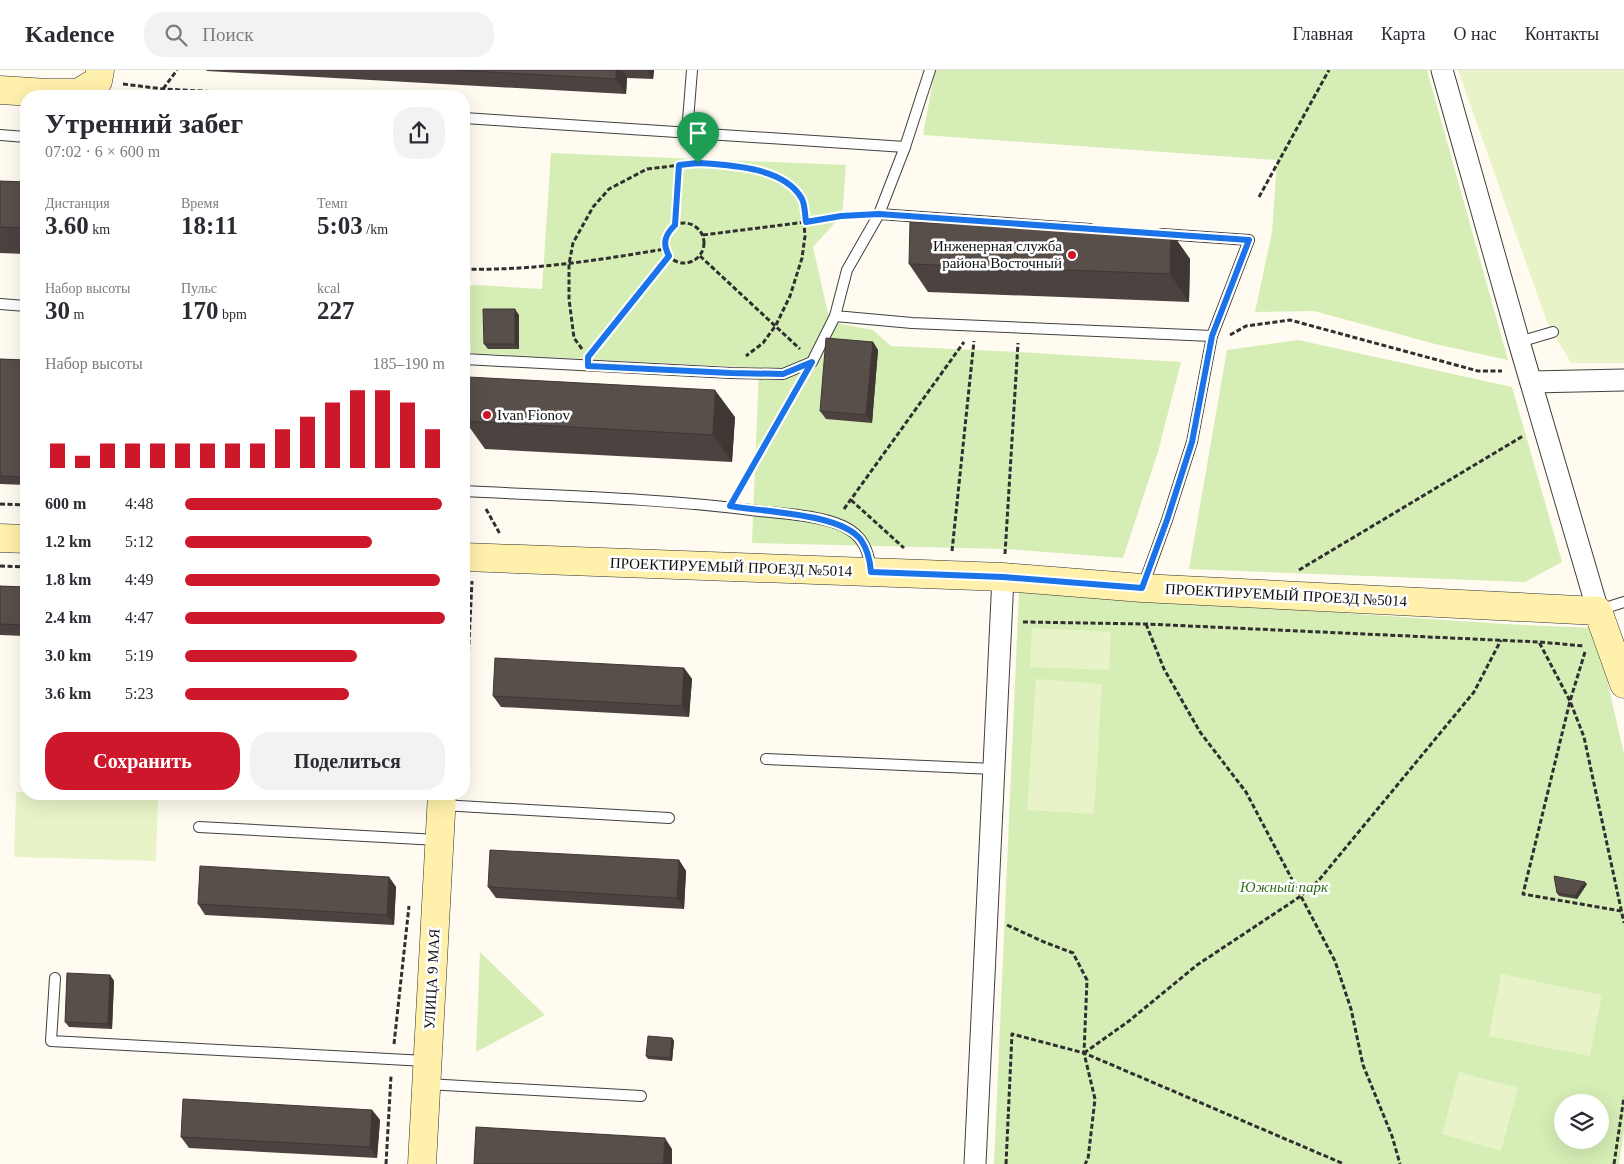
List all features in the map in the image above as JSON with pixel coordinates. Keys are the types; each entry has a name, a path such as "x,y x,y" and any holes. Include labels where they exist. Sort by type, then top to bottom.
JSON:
{"street":[{"path":"1442,70 1598,611 1624,684"},
{"path":"82,90 99,76"},
{"path":"0,90 20,91"},
{"path":"1531,382 1542,380 1624,380"},
{"path":"0,538 20,539"},
{"name":"ПРОЕКТИРУЕМЫЙ ПРОЕЗД №5014","path":"470,565 871,572 1003,577 1142,588 1598,611"},
{"path":"975,1164 1003,577"},
{"name":"УЛИЦА 9 МАЯ","path":"422,1164 441,800"}],"lane":[{"path":"687,133 692,70"},
{"path":"470,359 588,361 713,372 783,374 812,362 834,316 847,270 879,214 905,147 930,70"},
{"path":"470,118 905,147"},
{"path":"0,135 20,137"},
{"path":"879,214 1103,230"},
{"path":"1142,588 1167,520 1192,442 1211,341 1249,240 1151,233"},
{"path":"0,304 20,306"},
{"path":"834,316 912,323 1211,341"},
{"path":"1519,342 1553,332"},
{"path":"470,491 730,506 810,517 844,527 860,538 869,554 871,572"},
{"path":"1598,611 1624,602"},
{"path":"766,758 994,768"},
{"path":"441,800 669,818"},
{"path":"198,827 439,840"},
{"path":"54,978 51,1040 392,1058 427,1072 641,1096"}],"path":[{"path":"163,89 177,70"},
{"path":"1259,197 1329,70"},
{"path":"99,76 163,89 183,90"},
{"path":"669,256 588,361 574,338 569,299 569,264 573,244 593,207 609,189 647,169 698,163 773,174 791,185 802,200 806,222 802,258 790,296 776,325 763,343 747,356 713,372"},
{"path":"675,225 679,165"},
{"path":"703,235 841,216 879,214"},
{"path":"686,223 696,227 703,235 704,246 700,256 691,262 675,261 665,249 666,234 675,225 686,223"},
{"path":"470,269 569,264 665,249"},
{"path":"700,256 776,325 812,362 730,506"},
{"path":"1211,341 1246,326 1290,320 1478,371 1502,371"},
{"path":"834,524 975,326"},
{"path":"951,558 975,326"},
{"path":"1003,577 1019,328"},
{"path":"1293,574 1530,432"},
{"path":"476,491 503,538"},
{"path":"851,500 906,549"},
{"path":"0,504 20,506"},
{"path":"0,566 20,567"},
{"path":"1018,622 1146,624 1502,640 1587,646 1570,701 1523,894 1621,911"},
{"path":"1146,624 1164,669 1200,732 1246,792 1336,961 1352,1009 1363,1065 1392,1136 1400,1164"},
{"path":"1084,1053 1129,1021 1197,965 1301,896 1319,880 1474,692 1502,640"},
{"path":"1539,642 1570,701 1584,738 1624,923"},
{"path":"386,1164 392,1058 409,906"},
{"path":"1005,924 1044,942 1073,952 1087,980 1084,1053 1095,1099 1088,1159 1085,1164"},
{"path":"1006,1164 1012,1034 1084,1053 1344,1164"},
{"path":"1614,1164 1624,1097"}],"green space":[{"path":"935,70 1427,70 1508,360 1435,344 1314,311 1255,312 1272,232 1277,160 923,135"},
{"path":"1458,70 1624,70 1624,363 1571,363 1547,322"},
{"path":"551,153 846,165 841,216 813,247 830,322 873,330 891,346 1181,362 1158,452 1123,558 1005,549 752,543 759,368 471,353 470,286 542,289"},
{"path":"1298,340 1512,387 1562,562 1525,582 1189,569 1227,350"},
{"name":"Южный парк","path":"1019,591 1504,624 1595,628 1624,754 1624,1131 1619,1164 994,1164"},
{"path":"1032,628 1111,632 1109,670 1030,667"},
{"path":"1036,679 1102,684 1094,814 1027,810"},
{"path":"16,792 20,792 20,800 158,800 156,861 14,857"},
{"path":"480,952 545,1015 476,1052"},
{"path":"1501,974 1602,995 1590,1056 1489,1036"},
{"path":"1459,1072 1518,1088 1501,1151 1442,1134"}],"building":[{"path":"452,70 616,70 616,79"},
{"path":"0,181 20,182 20,228 0,227"},
{"path":"910,222 1171,232 1170,274 909,264"},
{"path":"483,309 515,309 515,344 484,344"},
{"path":"826,338 873,342 866,415 820,411"},
{"path":"0,359 20,360 20,477 0,476"},
{"path":"470,377 715,390 713,435 470,421"},
{"path":"0,586 20,587 20,625 0,624"},
{"path":"495,658 684,668 682,706 493,696"},
{"path":"490,850 679,860 677,898 488,887"},
{"path":"200,866 389,877 387,915 198,904"},
{"path":"1554,876 1585,882 1575,896 1557,893"},
{"path":"67,973 110,975 108,1024 65,1022"},
{"path":"648,1036 672,1038 670,1058 646,1056"},
{"path":"183,1099 372,1110 370,1147 181,1137"},
{"path":"476,1127 665,1138 663,1164 474,1164"}],"place":[{"name":"Инженерная служба района Восточный","path":"1072,255"},
{"name":"Ivan Fionov","path":"487,415"}],"route":[{"path":"698,163 773,174 791,185 802,200 806,222 841,216 879,214 1249,240 1212,336 1192,442 1167,520 1142,588 1003,577 871,572 869,554 860,538 844,527 810,517 748,510 730,506 812,362 783,374 588,366 588,357 669,256 664,242 666,234 675,225 679,165 698,163"}]}
